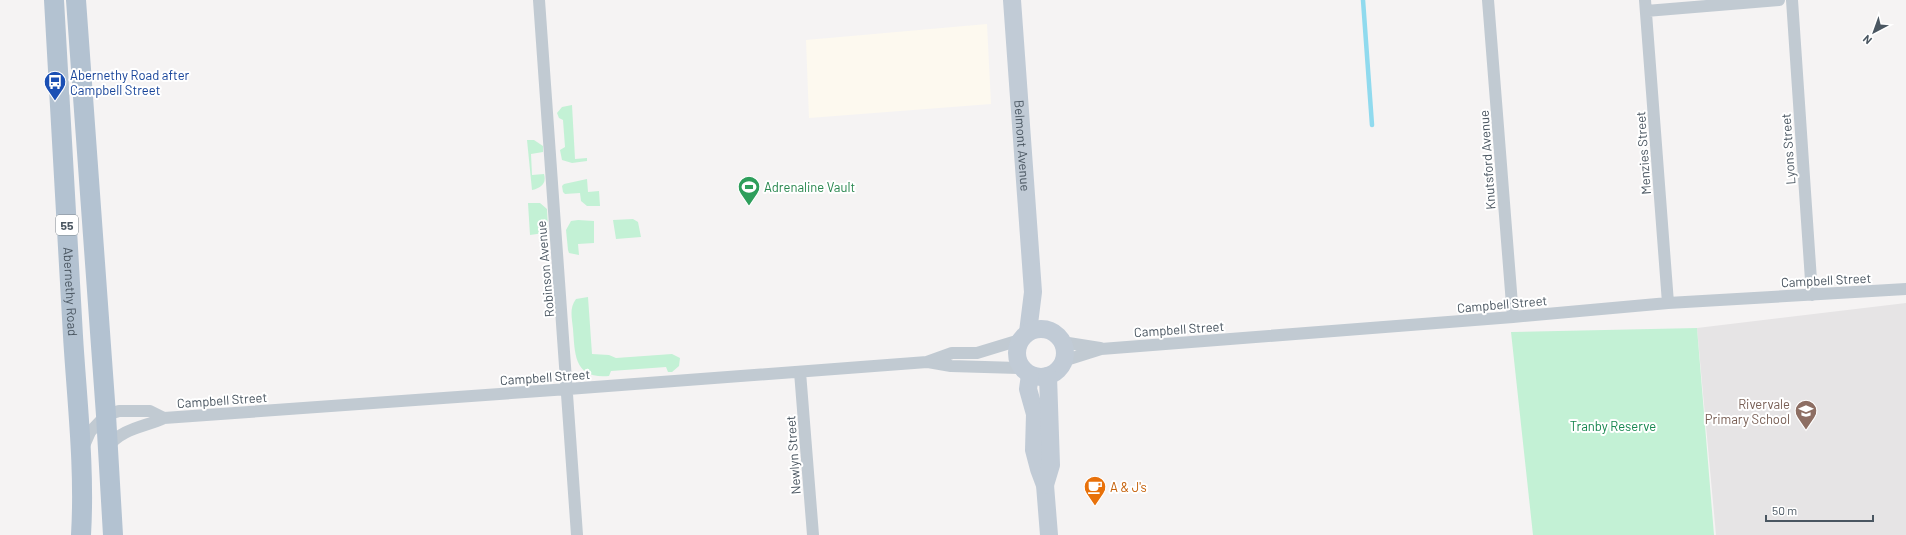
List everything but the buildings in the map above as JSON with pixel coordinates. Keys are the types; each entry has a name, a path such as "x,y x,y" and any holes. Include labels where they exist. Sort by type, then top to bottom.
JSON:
{"main road":[{"name":"Abernethy Road","path":"54,0 82,451 83,502 81,535"},
{"name":"Abernethy Road","path":"76,0 113,532"},
{"name":"Belmont Avenue","path":"1012,0 1033,292 1024,336"},
{"name":"Belmont Avenue","path":"1033,292 1055,336"},
{"path":"1033,373 1060,368 1063,361 1064,348 1055,336 1035,330 1024,336 1016,354 1033,373 1052,465 1046,485 1049,535"}],"street":[{"name":"Robinson Avenue","path":"539,0 578,535"},
{"name":"Knutsford Avenue","path":"1488,0 1513,317"},
{"path":"1645,6 1779,0"},
{"name":"Lyons Street","path":"1792,0 1812,295"},
{"name":"Menzies Street","path":"1645,6 1668,303"},
{"name":"Campbell Street","path":"1063,361 1101,349 1513,317 1668,303 1906,289"},
{"name":"Campbell Street","path":"927,362 952,353 977,354 1024,336"},
{"name":"Campbell Street","path":"1055,336 1101,349"},
{"name":"Campbell Street","path":"108,447 114,439 131,429 151,424 164,418 927,362 951,366 1033,373"},
{"name":"Newlyn Street","path":"800,372 813,535"},
{"name":"Campbell Street","path":"106,415 119,411 150,411 164,418"},
{"path":"82,451 90,432 106,415"}],"shaded area":[{"path":"987,24 991,104 809,118 806,40"},
{"name":"Rivervale Primary School","path":"1906,303 1906,535 1716,535 1697,328"}],"green space":[{"path":"572,105 575,159 587,158 587,161 572,163 562,160 560,150 565,147 563,120 559,118 557,113 562,107"},
{"path":"527,140 534,140 543,146 543,152 531,154 532,175 544,174 545,180 540,187 532,190"},
{"path":"587,179 588,192 599,191 600,206 587,206 581,201 580,193 565,194 563,192 562,186 564,184"},
{"path":"528,203 540,203 547,209 548,228 544,233 530,235"},
{"path":"633,219 638,222 641,237 616,239 613,220"},
{"path":"571,221 594,221 594,243 578,244 579,255 569,253 566,230"},
{"path":"588,297 592,354 609,355 616,358 672,354 680,358 679,366 672,372 668,372 666,367 611,371 609,376 589,374 583,369 576,356 572,317 572,306 576,299"},
{"name":"Tranby Reserve","path":"1697,328 1714,535 1533,535 1511,332"}],"waterway":[{"path":"1363,0 1372,125"}],"place":[{"name":"Abernethy Road after Campbell Street","path":"55,102"},
{"name":"Adrenaline Vault","path":"749,206"},
{"name":"Rivervale Primary School","path":"1806,430"},
{"name":"A & J's","path":"1095,506"}]}
